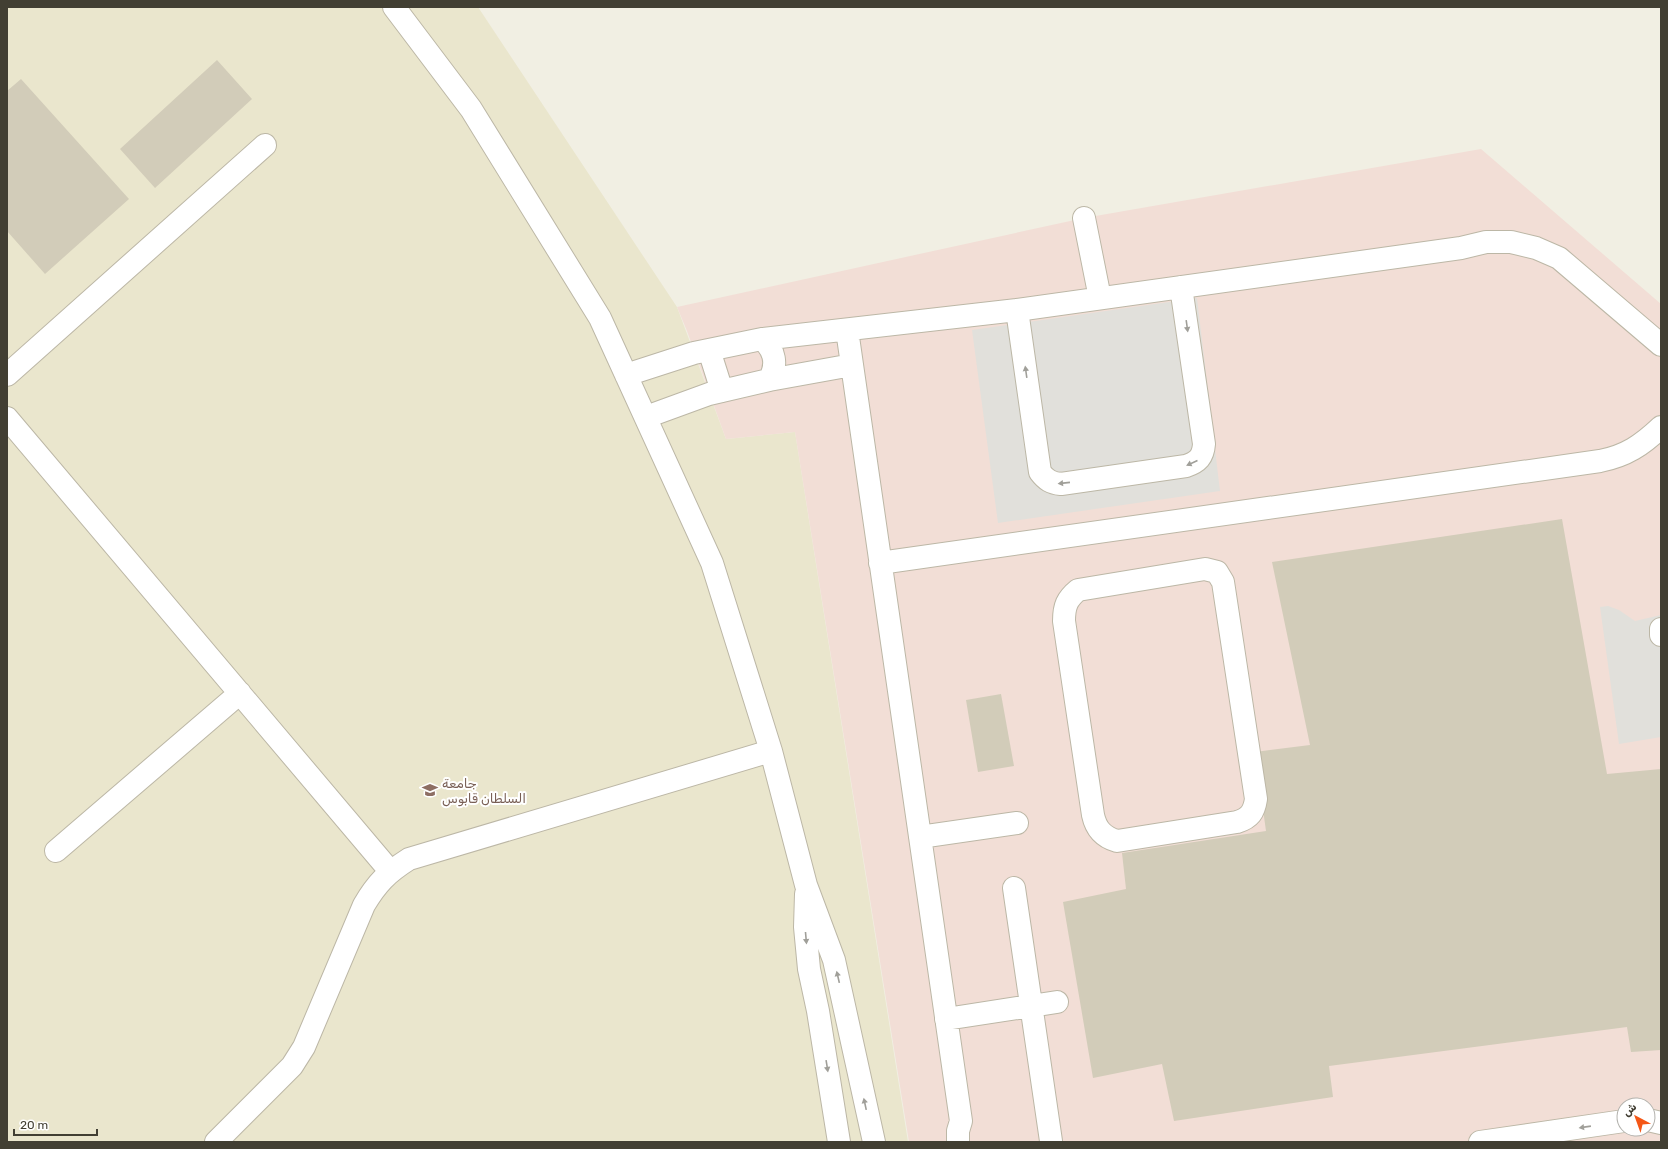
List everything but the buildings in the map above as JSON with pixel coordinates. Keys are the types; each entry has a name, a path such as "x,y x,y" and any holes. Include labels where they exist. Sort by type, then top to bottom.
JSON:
{"lane":[{"path":"394,7 471,109 600,318 712,563 771,751 806,885 834,960 874,1142"},
{"path":"7,375 265,144"},
{"path":"1084,218 1100,298"},
{"path":"626,375 694,353 762,338 847,330 1018,310 1461,248 1486,242 1511,242 1536,248 1559,258 1661,345"},
{"path":"1018,310 1040,472 1045,479 1052,484 1061,484 1186,466 1200,459 1204,452 1204,444 1181,287"},
{"path":"847,330 946,1019 960,1132 968,1130 972,1142"},
{"path":"762,338 768,344 774,358 775,366 769,380"},
{"path":"709,350 722,391"},
{"path":"646,417 722,391 769,380 852,365"},
{"path":"7,418 390,871"},
{"path":"880,563 1607,459 1628,453 1640,446 1661,427"},
{"path":"1205,569 1217,572 1221,576 1256,799 1251,814 1237,822 1117,841 1108,838 1100,832 1095,824 1093,815 1064,621 1064,608 1069,598 1078,590 1205,569"},
{"path":"1661,629 1661,635"},
{"path":"56,851 240,693"},
{"path":"216,1142 276,1082 296,1059 313,1026 364,905 375,887 390,871 409,859 771,751"},
{"path":"920,837 1017,823"},
{"path":"806,885 805,927 809,969 818,1011 839,1142"},
{"path":"1014,888 1051,1141"},
{"path":"946,1019 1057,1002"},
{"path":"1480,1142 1616,1122"}],"shaded area":[{"name":"جامعة السلطان قابوس","path":"7,7 478,7 677,307 726,439 795,432 908,1142 7,1142"},
{"path":"1481,149 1661,304 1661,1142 909,1142 795,432 726,439 677,307 1084,218"},
{"path":"1197,298 1220,491 998,523 972,330"},
{"path":"1608,606 1619,610 1635,621 1661,615 1661,737 1619,744 1600,607"}],"place":[{"name":"جامعة السلطان قابوس","path":"430,790"}]}
